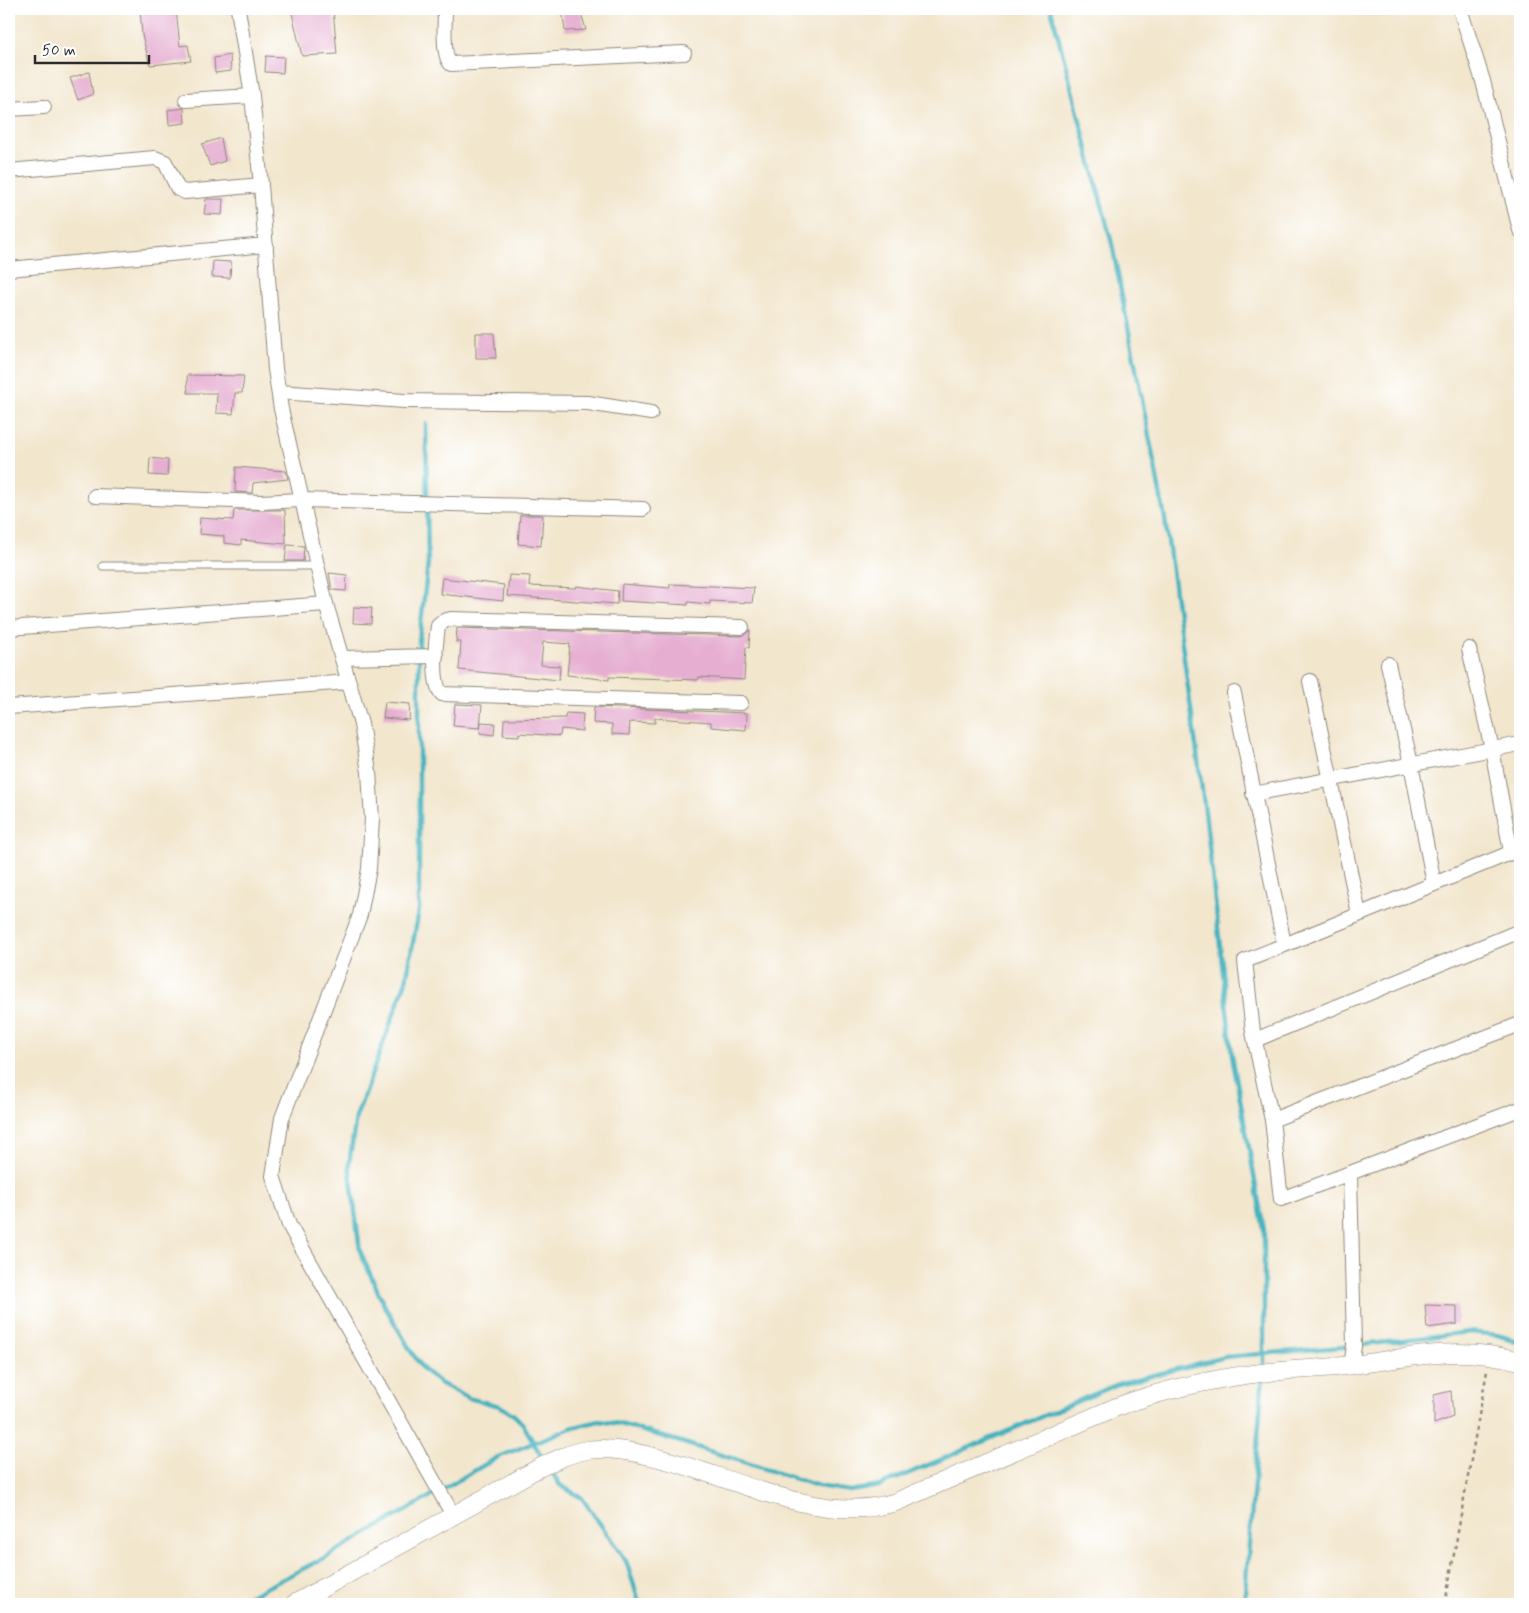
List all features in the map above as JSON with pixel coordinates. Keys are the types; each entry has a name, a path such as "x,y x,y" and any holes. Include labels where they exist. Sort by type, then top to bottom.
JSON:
{"street":[{"path":"238,9 252,96 262,185 279,392 301,500 326,604 361,724 369,772 372,819 369,869 360,915 282,1118 273,1176 288,1225 450,1509"},
{"path":"446,9 445,51 446,59 451,64 684,53"},
{"path":"1460,9 1483,81 1520,230"},
{"path":"186,100 252,96"},
{"path":"9,109 44,107"},
{"path":"9,171 155,158 165,162 178,189 185,192 262,185"},
{"path":"9,269 266,245"},
{"path":"279,392 404,401 588,403 651,413"},
{"path":"95,496 261,502 301,500 643,509"},
{"path":"9,628 326,604"},
{"path":"741,703 442,694 436,684 436,656 438,626 444,620 452,619 742,627"},
{"path":"1469,650 1516,851 1245,960 1255,1040 1272,1120 1281,1199 1520,1109"},
{"path":"342,658 436,656"},
{"path":"1388,664 1411,764 1434,884"},
{"path":"1310,681 1359,914"},
{"path":"9,707 349,682"},
{"path":"1234,693 1284,944"},
{"path":"1253,794 1520,744"},
{"path":"1255,1040 1520,931"},
{"path":"1272,1120 1520,1024"},
{"path":"1350,1174 1354,1346 1351,1365"},
{"path":"294,1604 450,1509 554,1460 588,1450 630,1451 666,1460 776,1494 830,1508 856,1510 896,1502 1150,1394 1263,1373 1351,1365 1416,1354 1450,1352 1490,1354 1520,1361"}],"lane":[{"path":"103,566 317,566"}],"path":[{"path":"1445,1604 1490,1354"}],"building":[{"path":"140,9 176,9 180,46 188,45 191,61 150,65 142,35"},
{"path":"291,9 333,9 337,54 302,56"},
{"path":"562,9 580,9 586,30 565,31"},
{"path":"230,55 231,71 215,73 214,58"},
{"path":"266,56 284,57 283,73 265,72"},
{"path":"89,72 93,94 78,100 70,78"},
{"path":"184,108 185,123 169,125 168,110"},
{"path":"221,138 225,161 210,166 202,144"},
{"path":"206,199 223,199 222,215 204,214"},
{"path":"213,261 231,262 230,278 212,277"},
{"path":"476,333 494,333 496,358 476,358"},
{"path":"187,375 244,376 242,393 235,393 233,414 216,413 217,393 188,393"},
{"path":"150,458 168,460 167,476 149,475"},
{"path":"236,467 286,471 288,479 253,483 252,493 235,492"},
{"path":"234,510 285,510 286,544 241,540 241,545 224,543 224,536 199,534 200,518 233,520"},
{"path":"520,515 543,515 541,546 518,544"},
{"path":"287,545 304,546 303,561 285,561"},
{"path":"329,573 347,575 346,591 332,590"},
{"path":"509,575 530,576 529,586 576,588 576,586 618,591 617,604 507,596"},
{"path":"442,578 504,585 503,601 440,594"},
{"path":"622,584 670,588 670,584 754,588 752,603 710,601 710,604 688,602 688,605 621,601"},
{"path":"354,607 372,608 371,624 353,623"},
{"path":"457,628 742,636 750,630 749,648 746,647 744,680 699,677 698,680 609,677 609,680 567,675 570,644 543,642 541,665 560,666 559,680 459,670 461,642 456,642"},
{"path":"385,702 410,704 409,720 383,718"},
{"path":"455,704 482,705 480,728 453,726"},
{"path":"594,707 747,713 746,730 711,727 711,722 655,718 655,723 630,722 629,735 612,734 612,724 593,723"},
{"path":"566,713 583,714 582,731 561,729 560,736 519,733 519,736 503,735 504,719 565,718"},
{"path":"481,722 495,723 494,735 480,733"},
{"path":"1425,1305 1457,1306 1457,1324 1427,1328"},
{"path":"1451,1391 1453,1417 1434,1424 1434,1395"}],"waterway":[{"path":"1051,9 1112,244 1165,519 1206,819 1232,1055 1264,1230 1264,1369"},
{"path":"426,424 428,563 419,640 419,910 406,981 356,1117 349,1164 360,1251 383,1303 412,1353 423,1369 440,1383 468,1398 500,1406 514,1415 523,1424 544,1461"},
{"path":"234,1604 328,1556 498,1457 571,1428 599,1421 620,1424 681,1442 818,1486 850,1491 879,1486 1118,1384 1225,1357 1354,1346 1469,1332 1497,1335 1520,1342"},
{"path":"1244,1604 1263,1376"},
{"path":"549,1468 560,1485 582,1498 626,1561 640,1604"}]}
